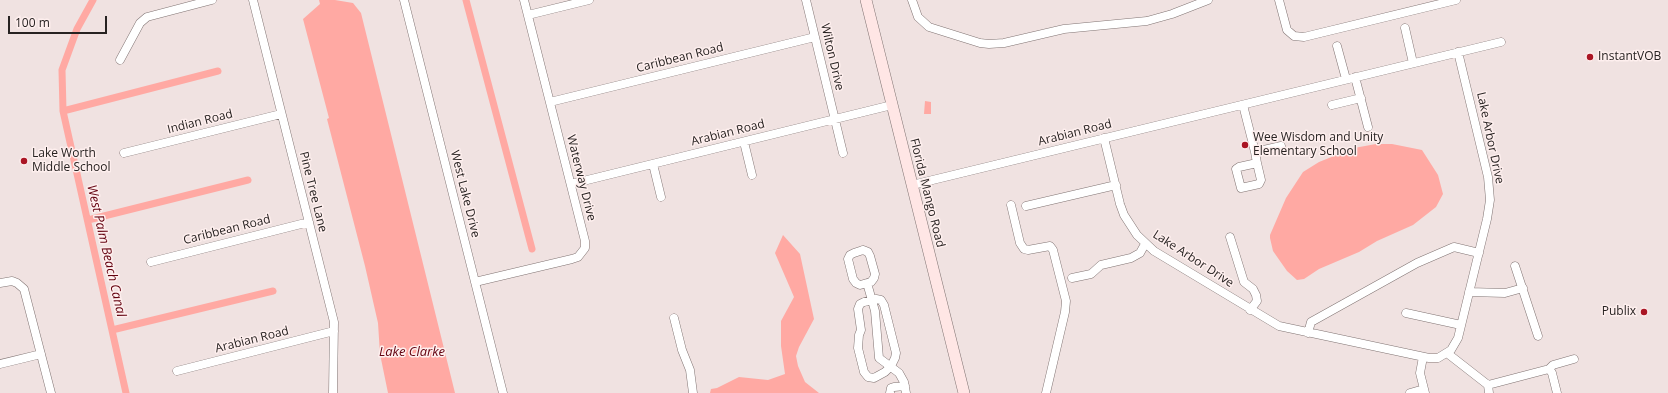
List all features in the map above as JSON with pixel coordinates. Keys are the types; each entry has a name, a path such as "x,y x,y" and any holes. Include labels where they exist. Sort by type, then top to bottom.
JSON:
{"street":[{"path":"120,60 140,23 147,17 212,0"},
{"name":"Pine Tree Lane","path":"253,0 334,322 333,393"},
{"name":"West Lake Drive","path":"404,0 503,393"},
{"name":"Waterway Drive","path":"475,282 572,259 582,253 585,248 585,242 524,0"},
{"path":"528,15 589,0"},
{"name":"Wilton Drive","path":"806,0 843,153"},
{"name":"Florida Mango Road","path":"866,0 964,393"},
{"path":"912,0 918,17 929,27 980,43 989,44 1004,43 1064,28 1147,21 1172,14 1208,0"},
{"path":"1279,0 1287,30 1294,36 1304,37 1456,0"},
{"path":"1405,28 1413,63"},
{"name":"Caribbean Road","path":"550,102 815,37"},
{"name":"Arabian Road","path":"912,185 1502,42"},
{"path":"1337,46 1346,80"},
{"name":"Lake Arbor Drive","path":"1104,138 1120,204 1127,220 1137,235 1154,251 1250,310 1279,326 1423,357 1434,358 1447,353 1456,342 1490,205 1490,186 1458,52"},
{"path":"1355,77 1368,127"},
{"path":"1332,105 1360,98"},
{"path":"1243,104 1255,152 1261,180 1259,184 1241,188 1236,169 1257,163"},
{"name":"Arabian Road","path":"570,184 892,105"},
{"name":"Indian Road","path":"124,153 281,114"},
{"path":"744,142 752,175"},
{"path":"1255,152 1281,146"},
{"path":"653,164 661,198"},
{"path":"1026,206 1116,185"},
{"path":"1010,205 1020,244 1024,249 1028,250 1050,246 1053,250 1066,301 1065,312 1046,393"},
{"name":"Caribbean Road","path":"151,262 309,222"},
{"path":"1230,237 1244,282 1253,289 1256,296 1257,301 1250,310"},
{"path":"1072,278 1091,274 1101,265 1131,258 1140,253 1145,244"},
{"path":"1308,333 1311,322 1417,263 1454,247 1479,253"},
{"path":"1515,266 1538,336"},
{"path":"0,283 12,281 21,285 26,294 51,393"},
{"path":"867,283 877,327 878,353 882,362 891,366 899,373 906,390"},
{"path":"1469,292 1505,293 1523,288"},
{"path":"871,300 881,300 884,305 896,353 891,366 885,372 874,378 868,377 864,372 858,348 861,330 858,309 860,304 871,300"},
{"path":"1406,312 1461,325"},
{"path":"674,318 682,350 690,370 693,393"},
{"name":"Arabian Road","path":"177,371 334,332"},
{"path":"1447,353 1488,389 1549,369 1553,365 1574,358"},
{"path":"0,364 41,354"},
{"path":"1410,393 1424,391 1420,373 1423,357"},
{"path":"1549,369 1552,373 1557,393"},
{"path":"890,393 891,388 894,387 906,390"}],"water":[{"name":"Lake Clarke","path":"319,0 335,0 353,3 361,13 455,393 388,393 380,354 378,323 365,266 327,119 329,118 303,19 320,4"},
{"path":"925,101 931,102 931,114 924,114"},
{"path":"1376,144 1392,144 1422,150 1438,175 1443,194 1436,207 1413,225 1377,241 1359,252 1319,269 1304,279 1297,280 1287,271 1273,251 1270,238 1286,198 1303,172 1319,162 1354,148"},
{"path":"783,235 800,254 814,319 799,347 796,356 798,366 805,382 819,393 710,393 711,389 717,388 739,377 768,380 785,374 781,346 781,321 794,297 775,253"}],"waterway":[{"name":"West Palm Beach Canal","path":"93,0 77,29 62,70 63,111 126,393"},
{"path":"466,0 532,249"},
{"path":"63,111 218,71"},
{"path":"88,220 248,180"},
{"path":"112,330 273,291"}],"place":[{"name":"InstantVOB","path":"1590,57"},
{"name":"Wee Wisdom and Unity Elementary School","path":"1245,145"},
{"name":"Lake Worth Middle School","path":"24,161"},
{"name":"Publix","path":"1644,312"}]}
